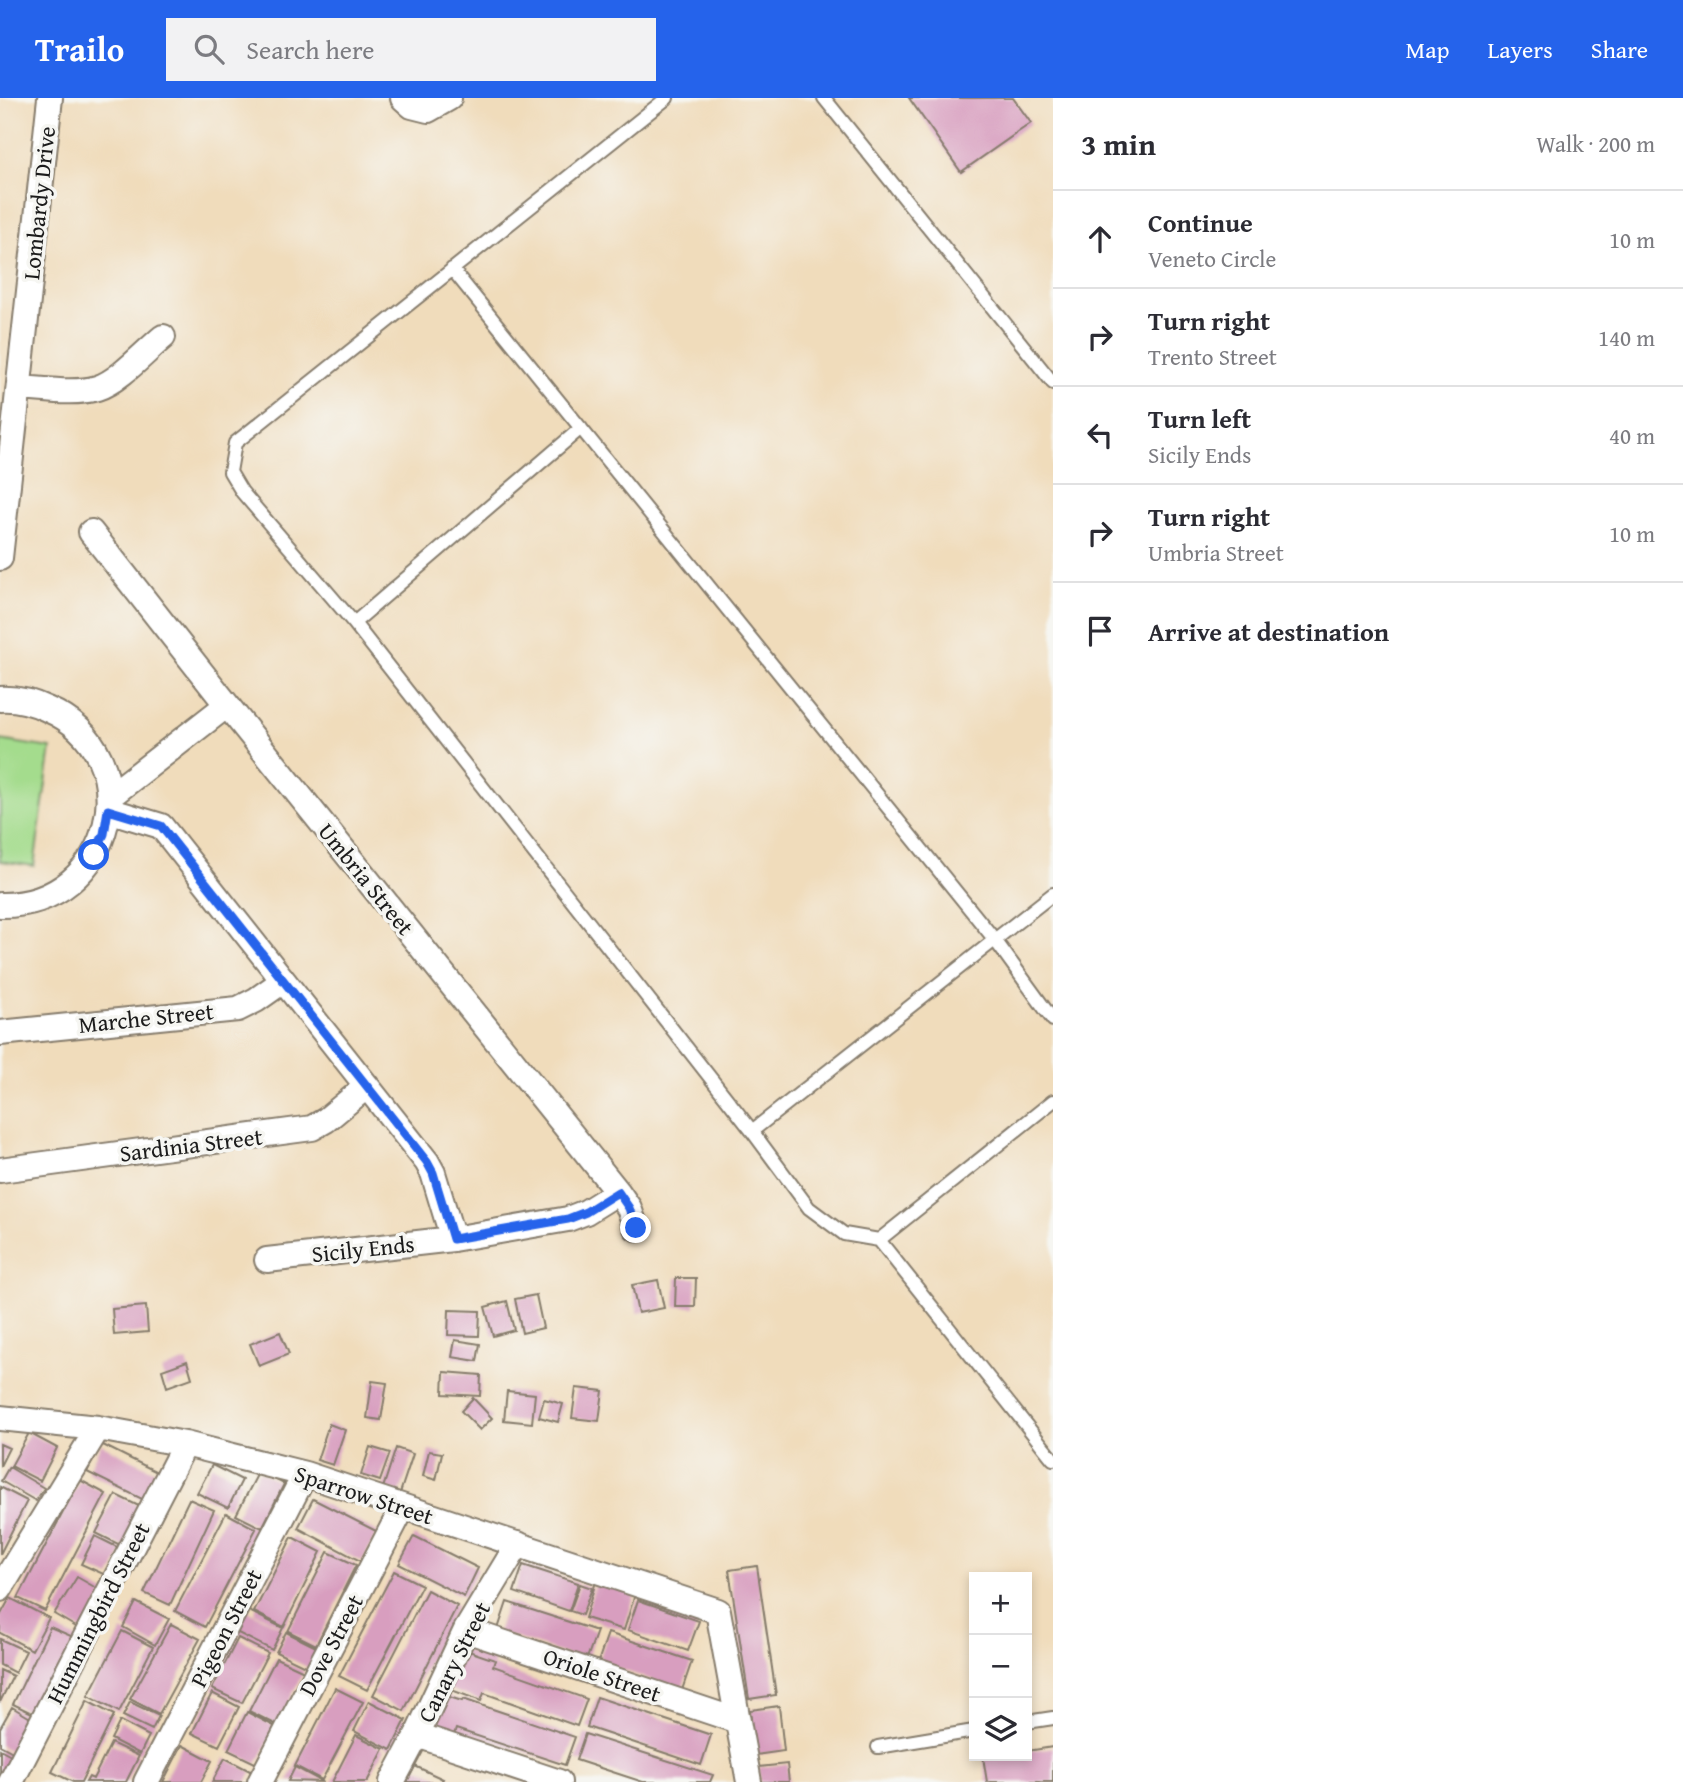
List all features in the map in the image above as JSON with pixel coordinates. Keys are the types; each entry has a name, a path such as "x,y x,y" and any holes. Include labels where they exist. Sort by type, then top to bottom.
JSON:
{"street":[{"name":"Lombardy Drive","path":"0,558 50,98"},
{"path":"403,98 412,106 428,110 449,98"},
{"path":"19,388 82,391 99,388 163,337"},
{"name":"Umbria Street","path":"91,532 618,1192 629,1208 636,1228"},
{"path":"0,699 33,702 57,713 77,728 99,760 104,772 109,803 104,834 94,855 79,875 60,890 38,901 14,906 0,905"},
{"path":"109,803 227,705"},
{"path":"109,803 161,826 367,1086 433,1173 453,1239"},
{"name":"Marche Street","path":"0,1032 238,1009 257,1000 283,981"},
{"name":"Sardinia Street","path":"0,1170 312,1128 326,1120 367,1086"},
{"name":"Sicily Ends","path":"267,1260 453,1239 568,1219 586,1212 618,1192"},
{"name":"Sparrow Street","path":"0,1418 98,1427 185,1444 305,1474 718,1611 738,1721"},
{"path":"0,1590 98,1427"},
{"name":"Hummingbird Street","path":"11,1782 185,1444"},
{"name":"Pigeon Street","path":"146,1782 305,1474"},
{"name":"Dove Street","path":"260,1782 403,1507"},
{"name":"Canary Street","path":"392,1782 466,1630 518,1544"},
{"name":"Oriole Street","path":"466,1630 738,1721"},
{"path":"738,1721 748,1782"},
{"path":"417,1735 520,1777 559,1782"}],"lane":[{"path":"667,98 234,443 230,472 242,492 354,623 752,1131 809,1208 844,1234 879,1240 1053,1459"},
{"path":"824,98 1053,383"},
{"path":"452,269 995,940 1053,1020"},
{"path":"354,623 581,428"},
{"path":"752,1131 1053,894"},
{"path":"879,1240 1053,1101"},
{"path":"1032,1721 1053,1718"},
{"path":"878,1747 969,1732"}],"green space":[{"path":"0,740 51,748 34,866 0,861"}],"building":[{"path":"909,98 1013,98 1031,123 961,172"},
{"path":"676,1278 696,1278 695,1307 675,1307"},
{"path":"658,1280 664,1308 638,1313 632,1285"},
{"path":"536,1295 543,1328 522,1333 515,1299"},
{"path":"507,1301 514,1330 493,1336 485,1307"},
{"path":"146,1306 148,1332 114,1335 112,1309"},
{"path":"449,1310 480,1311 479,1336 448,1335"},
{"path":"280,1332 289,1354 259,1366 250,1344"},
{"path":"455,1340 480,1344 477,1361 452,1357"},
{"path":"187,1361 192,1378 167,1387 162,1370"},
{"path":"444,1372 481,1375 480,1396 443,1394"},
{"path":"372,1381 387,1383 381,1420 367,1418"},
{"path":"576,1388 603,1391 599,1421 572,1418"},
{"path":"507,1391 535,1394 532,1423 504,1420"},
{"path":"473,1398 492,1418 480,1430 461,1411"},
{"path":"544,1399 563,1404 558,1422 539,1417"},
{"path":"329,1424 345,1430 333,1465 317,1460"},
{"path":"29,1433 57,1448 40,1481 11,1466"},
{"path":"0,1444 9,1448 0,1466"},
{"path":"101,1444 157,1472 144,1500 87,1472"},
{"path":"370,1447 390,1453 380,1481 361,1475"},
{"path":"396,1448 413,1454 400,1493 383,1488"},
{"path":"429,1451 442,1453 436,1480 423,1476"},
{"path":"212,1465 242,1480 228,1508 197,1493"},
{"path":"9,1467 44,1488 36,1501 1,1481"},
{"path":"259,1471 284,1484 262,1528 236,1515"},
{"path":"80,1480 106,1494 45,1611 18,1598"},
{"path":"0,1487 27,1501 0,1554"},
{"path":"116,1495 143,1508 124,1547 96,1533"},
{"path":"189,1499 214,1510 170,1605 144,1593"},
{"path":"313,1499 378,1532 362,1562 298,1528"},
{"path":"226,1513 256,1529 205,1627 175,1611"},
{"path":"95,1536 123,1550 110,1577 81,1564"},
{"path":"414,1536 478,1568 464,1597 399,1564"},
{"path":"292,1537 321,1552 284,1627 254,1612"},
{"path":"328,1552 356,1565 316,1645 288,1631"},
{"path":"523,1565 578,1583 569,1611 514,1592"},
{"path":"757,1566 776,1695 749,1699 729,1570"},
{"path":"394,1571 422,1585 367,1690 339,1676"},
{"path":"77,1577 105,1593 83,1631 54,1614"},
{"path":"597,1578 636,1591 624,1630 585,1618"},
{"path":"580,1584 592,1588 582,1615 570,1611"},
{"path":"427,1590 457,1606 404,1711 373,1695"},
{"path":"10,1598 49,1618 32,1650 0,1633 0,1616"},
{"path":"638,1600 699,1621 688,1651 628,1630"},
{"path":"136,1602 169,1619 155,1645 123,1627"},
{"path":"507,1602 597,1631 586,1661 497,1632"},
{"path":"247,1610 283,1628 272,1650 236,1632"},
{"path":"171,1624 200,1639 159,1714 130,1699"},
{"path":"50,1627 78,1639 40,1717 13,1704"},
{"path":"122,1631 153,1647 119,1712 88,1696"},
{"path":"286,1632 320,1649 311,1669 276,1652"},
{"path":"608,1633 692,1661 682,1690 598,1662"},
{"path":"238,1638 268,1653 242,1703 212,1689"},
{"path":"0,1639 26,1651 15,1673 0,1665"},
{"path":"460,1648 495,1660 493,1666 587,1699 577,1726 484,1693 481,1701 446,1688"},
{"path":"276,1658 304,1671 277,1725 249,1711"},
{"path":"0,1670 13,1676 0,1702"},
{"path":"335,1688 363,1702 322,1780 295,1766"},
{"path":"212,1693 239,1707 219,1746 192,1733"},
{"path":"443,1695 462,1701 463,1699 575,1737 565,1765 456,1729 453,1737 433,1732"},
{"path":"597,1697 711,1735 701,1765 587,1727"},
{"path":"87,1701 114,1715 81,1782 73,1782 52,1772"},
{"path":"369,1701 406,1720 391,1750 354,1731"},
{"path":"130,1702 159,1716 152,1730 123,1716"},
{"path":"779,1706 784,1751 755,1755 750,1710"},
{"path":"12,1707 37,1722 18,1755 0,1745 0,1728"},
{"path":"247,1712 276,1727 257,1764 228,1750"},
{"path":"120,1721 149,1736 140,1754 111,1739"},
{"path":"585,1734 713,1775 710,1782 643,1782 576,1760"},
{"path":"356,1735 384,1749 367,1782 332,1782"},
{"path":"111,1743 139,1756 126,1782 86,1782 89,1777 93,1779"},
{"path":"182,1745 212,1761 201,1782 163,1782"},
{"path":"1053,1747 1053,1782 987,1782 984,1761 1032,1761 1032,1750"},
{"path":"0,1749 18,1759 0,1782"},
{"path":"225,1758 252,1772 247,1782 212,1782"},
{"path":"787,1764 789,1782 760,1782 759,1767"},
{"path":"415,1766 443,1779 441,1782 407,1782"},
{"path":"295,1767 323,1782 288,1781"}],"route":[{"path":"94,855 104,834 108,810 161,826 427,1162 433,1173 453,1239 568,1219 586,1212 618,1192 629,1208 636,1228"}]}
